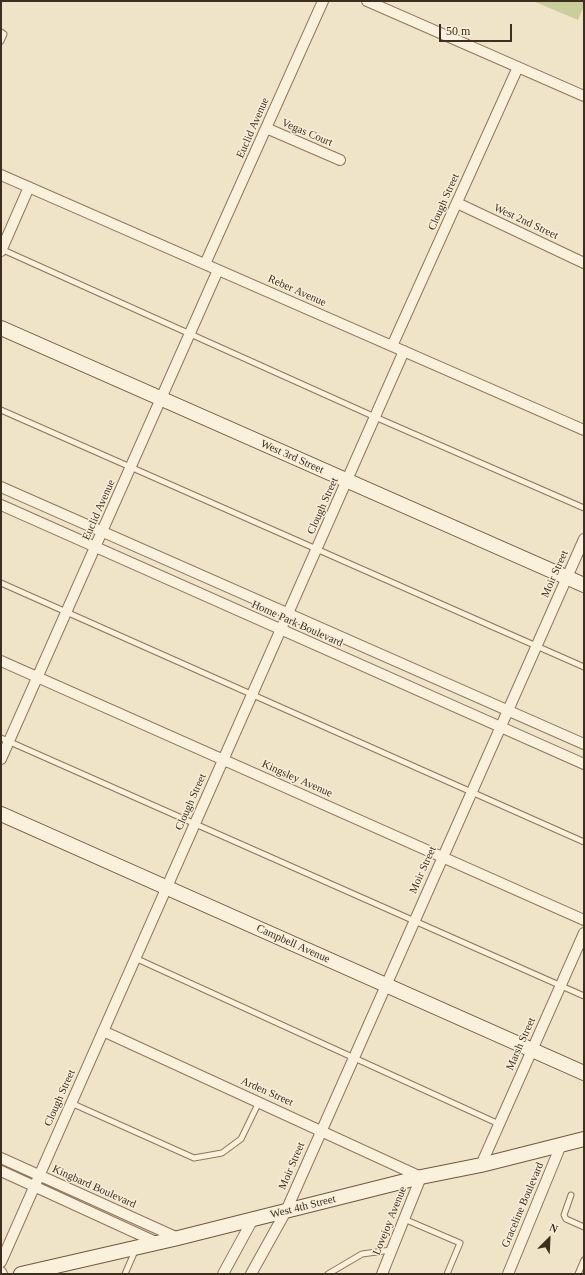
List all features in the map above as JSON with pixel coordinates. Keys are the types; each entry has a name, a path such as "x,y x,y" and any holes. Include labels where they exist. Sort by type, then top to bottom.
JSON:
{"main road":[{"name":"West 3rd Street","path":"1,328 584,585"},
{"name":"Campbell Avenue","path":"1,814 584,1074"},
{"name":"West 4th Street","path":"21,1274 158,1243 421,1177 481,1165 584,1139"},
{"path":"561,1145 584,1142"}],"street":[{"name":"Euclid Avenue","path":"205,264 323,1"},
{"path":"367,1 584,96"},
{"name":"Clough Street","path":"392,346 518,67"},
{"name":"Vegas Court","path":"266,128 340,160"},
{"name":"Reber Avenue","path":"1,175 584,430"},
{"path":"1,250 29,187"},
{"name":"West 2nd Street","path":"457,203 584,263"},
{"name":"Euclid Avenue","path":"1,759 5,740 38,677 218,270"},
{"name":"Clough Street","path":"1,1262 404,351"},
{"name":"Home Park Boulevard","path":"1,486 584,744"},
{"name":"Home Park Boulevard","path":"1,505 584,764"},
{"name":"Moir Street","path":"250,1274 286,1211 584,538"},
{"name":"Kingsley Avenue","path":"1,661 584,920"},
{"name":"Marsh Street","path":"481,1165 584,933"},
{"name":"Arden Street","path":"103,1031 421,1177"},
{"name":"Graceline Boulevard","path":"508,1274 561,1145"},
{"name":"Kingbard Boulevard","path":"1,1158 178,1238"},
{"path":"1,1171 158,1243"},
{"name":"Lovejoy Avenue","path":"382,1274 421,1177"},
{"path":"223,1274 253,1220"}],"lane":[{"path":"1,32 4,34 1,41"},
{"path":"1,250 375,417 584,508"},
{"path":"1,410 584,667"},
{"path":"1,583 584,842"},
{"path":"5,740 194,825 414,920 584,996"},
{"path":"135,958 499,1124"},
{"path":"71,1103 194,1158 222,1153 241,1138 259,1102"},
{"path":"571,1195 564,1215 566,1219 584,1227"},
{"path":"404,1219 460,1243 447,1274"},
{"path":"125,1274 136,1248"},
{"path":"328,1274 362,1254 391,1250"},
{"path":"578,1274 584,1260"}],"green space":[{"path":"533,1 584,1 584,6 578,20"}]}
